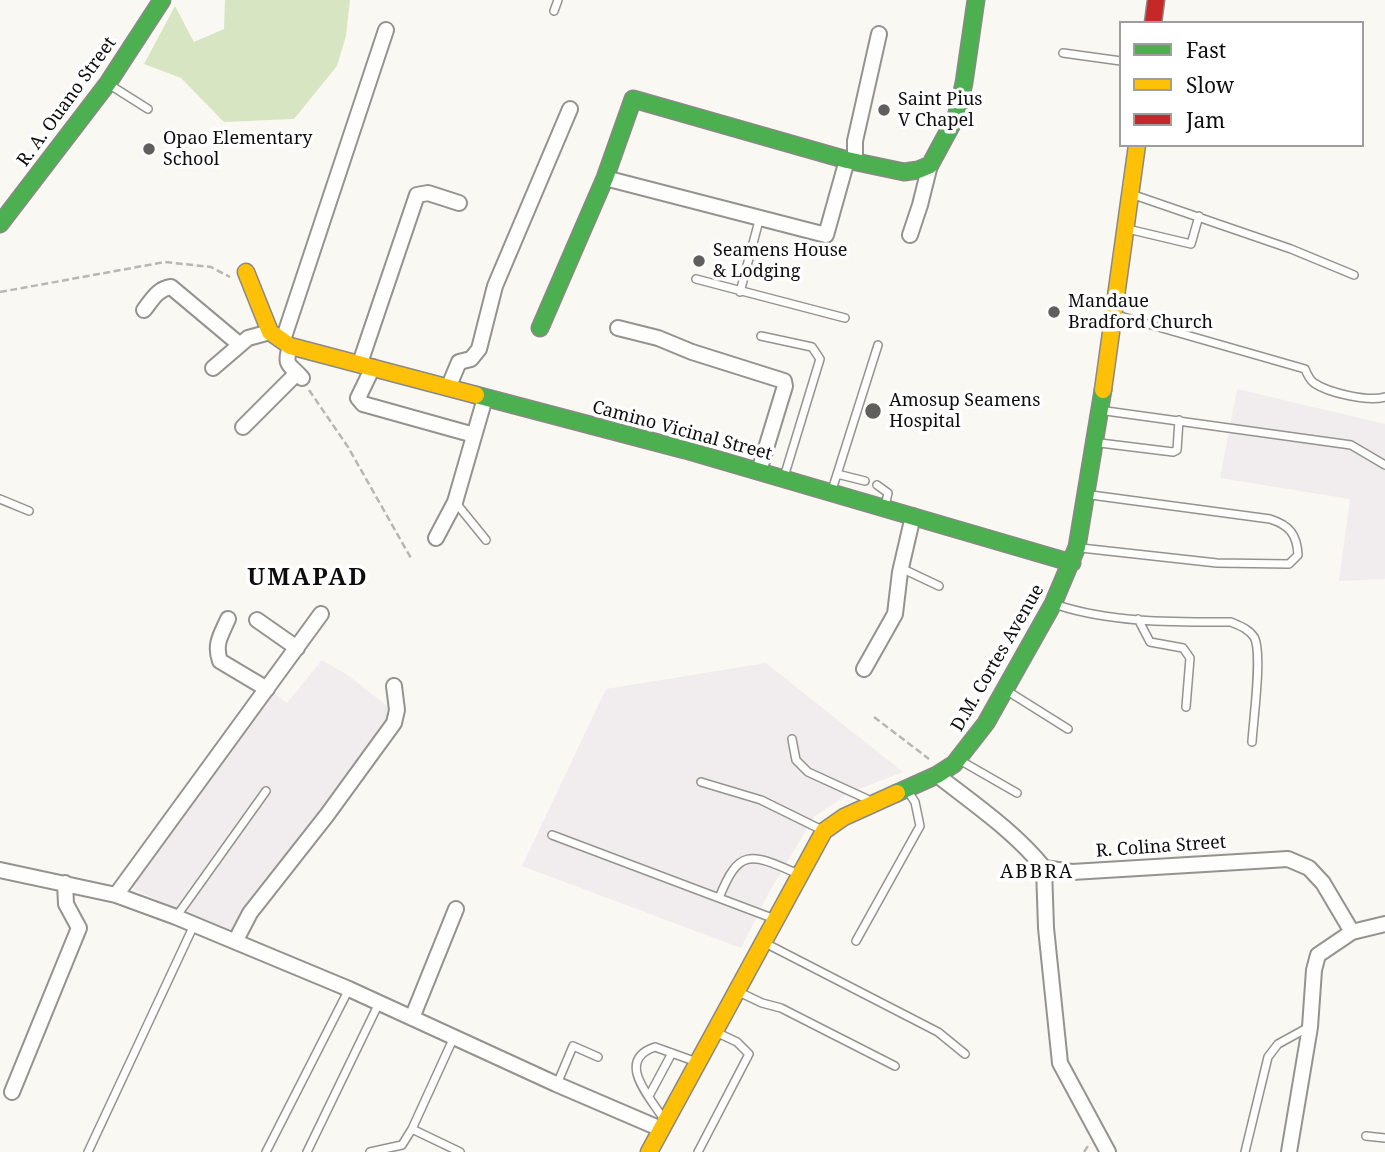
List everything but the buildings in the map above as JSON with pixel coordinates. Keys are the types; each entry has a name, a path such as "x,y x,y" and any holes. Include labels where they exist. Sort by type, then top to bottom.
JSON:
{"main road":[{"name":"R. A. Ouano Street","path":"2,218 108,83 162,0"},
{"path":"540,328 605,178 633,99 851,161 904,172 930,165 956,117 964,83 976,0"},
{"path":"1153,21 1156,0"},
{"name":"D.M. Cortes Avenue","path":"649,1152 824,831 844,817 937,775 959,759 979,733 1054,604 1074,555 1095,443 1136,147"},
{"path":"239,275 281,339"},
{"name":"Camino Vicinal Street","path":"281,339 448,388 759,471 884,510 1074,555"}],"street":[{"path":"243,427 300,376 287,365 281,339 386,30"},
{"path":"605,178 825,235 851,161 879,34"},
{"path":"448,388 458,362 471,359 479,349 495,286 570,109"},
{"path":"910,235 930,165"},
{"path":"459,202 428,193 417,195 358,398 363,404 474,435"},
{"path":"144,310 157,293 163,288 171,287 239,344"},
{"path":"618,328 658,338 692,352 784,381 785,386 759,471"},
{"path":"213,368 239,344 261,333 281,339"},
{"path":"436,538 455,502 485,398"},
{"path":"864,669 895,614 901,568 913,516"},
{"path":"116,895 321,614"},
{"path":"228,619 217,642 216,650 220,661 267,688"},
{"path":"257,620 297,648"},
{"path":"236,940 250,913 327,815 394,723 397,710 394,686"},
{"path":"937,775 1005,829 1031,852 1044,868 1045,917 1060,1063 1108,1152"},
{"name":"R. Colina Street","path":"1044,868 1072,872 1288,859 1309,868 1323,883 1352,932"},
{"path":"0,870 116,895 236,940 556,1084 663,1125"},
{"path":"12,1092 79,928 66,904 65,883"},
{"path":"412,1018 456,909"},
{"path":"1289,1152 1310,1027 1314,970 1318,955 1352,932 1385,924"}],"lane":[{"path":"554,11 558,0"},
{"path":"1063,53 1119,61"},
{"path":"108,83 148,109"},
{"path":"1130,194 1291,249 1354,275"},
{"path":"740,292 760,216"},
{"path":"1124,228 1191,244 1199,216"},
{"path":"696,279 845,318"},
{"path":"1112,314 1305,369 1312,382 1336,393 1378,399 1385,397"},
{"path":"761,336 812,347 820,359 783,480"},
{"path":"830,494 878,345"},
{"path":"1100,410 1351,445 1385,465"},
{"path":"1095,443 1173,452 1177,450 1179,420"},
{"path":"837,474 864,481"},
{"path":"877,485 888,493 884,510"},
{"path":"1074,555 1091,551 1276,566 1289,564 1298,555 1293,532 1284,524 1270,519 1086,493"},
{"path":"0,499 29,512"},
{"path":"455,502 486,540"},
{"path":"901,568 939,586"},
{"path":"1054,604 1076,611 1138,620 1231,622 1245,628 1255,639 1258,654 1252,743"},
{"path":"1138,620 1150,642 1182,648 1190,658 1186,707"},
{"path":"1005,690 1068,729"},
{"path":"792,739 796,760 808,772 875,802"},
{"path":"959,759 1017,793"},
{"path":"701,782 761,800 824,831"},
{"path":"856,942 920,826 915,802 906,788"},
{"path":"176,917 265,791"},
{"path":"552,835 776,919"},
{"path":"719,898 735,866 750,858 772,863 800,875"},
{"path":"88,1152 194,925"},
{"path":"763,943 938,1032 965,1054"},
{"path":"267,1152 349,989"},
{"path":"737,990 762,1003 781,1008 895,1066"},
{"path":"307,1152 379,1003"},
{"path":"1245,1152 1268,1057 1278,1044 1310,1027"},
{"path":"698,1152 749,1054 737,1042 715,1031"},
{"path":"370,1152 402,1145 454,1037"},
{"path":"556,1084 573,1046 598,1057"},
{"path":"663,1125 638,1080 636,1069 639,1058 655,1047 698,1062"},
{"path":"649,1096 672,1053"},
{"path":"412,1129 460,1152"},
{"path":"1366,1136 1385,1138"}],"path":[{"path":"0,292 165,262 211,267 239,275"},
{"path":"300,376 348,447 412,560"},
{"path":"874,717 927,756 937,775"}],"shaded area":[{"path":"1237,389 1385,424 1385,579 1339,581 1350,499 1220,478"},
{"path":"322,660 349,676 392,710 245,909 232,936 128,886 272,692 287,703"},
{"path":"766,663 903,772 849,793 814,817 769,892 741,948 522,866 606,689"}],"green space":[{"path":"225,0 350,0 346,36 337,66 294,119 224,122 181,78 144,64 175,6 194,42 224,29"}],"traffic: fast":[{"path":"0,224 108,83 162,0"},
{"path":"540,328 605,178 633,99 847,160 904,172 918,170 930,165 956,117 964,83 976,0"},
{"path":"897,793 954,764 986,723 1053,604 1077,547 1103,390"},
{"path":"476,395 685,450 1072,563"}],"traffic: slow":[{"path":"1103,390 1137,147"},
{"path":"246,272 270,332 290,346 476,395"},
{"path":"649,1152 824,831 844,817 897,793"}],"traffic: jam":[{"path":"1153,21 1156,0"}],"place":[{"name":"Saint Pius V Chapel","path":"884,110"},
{"name":"Opao Elementary School","path":"149,149"},
{"name":"Seamens House & Lodging","path":"699,261"},
{"name":"Mandaue Bradford Church","path":"1054,312"},
{"name":"Amosup Seamens Hospital","path":"873,411"}],"district":[{"name":"UMAPAD","path":"308,578"},
{"name":"ABBRA","path":"1037,873"}]}
